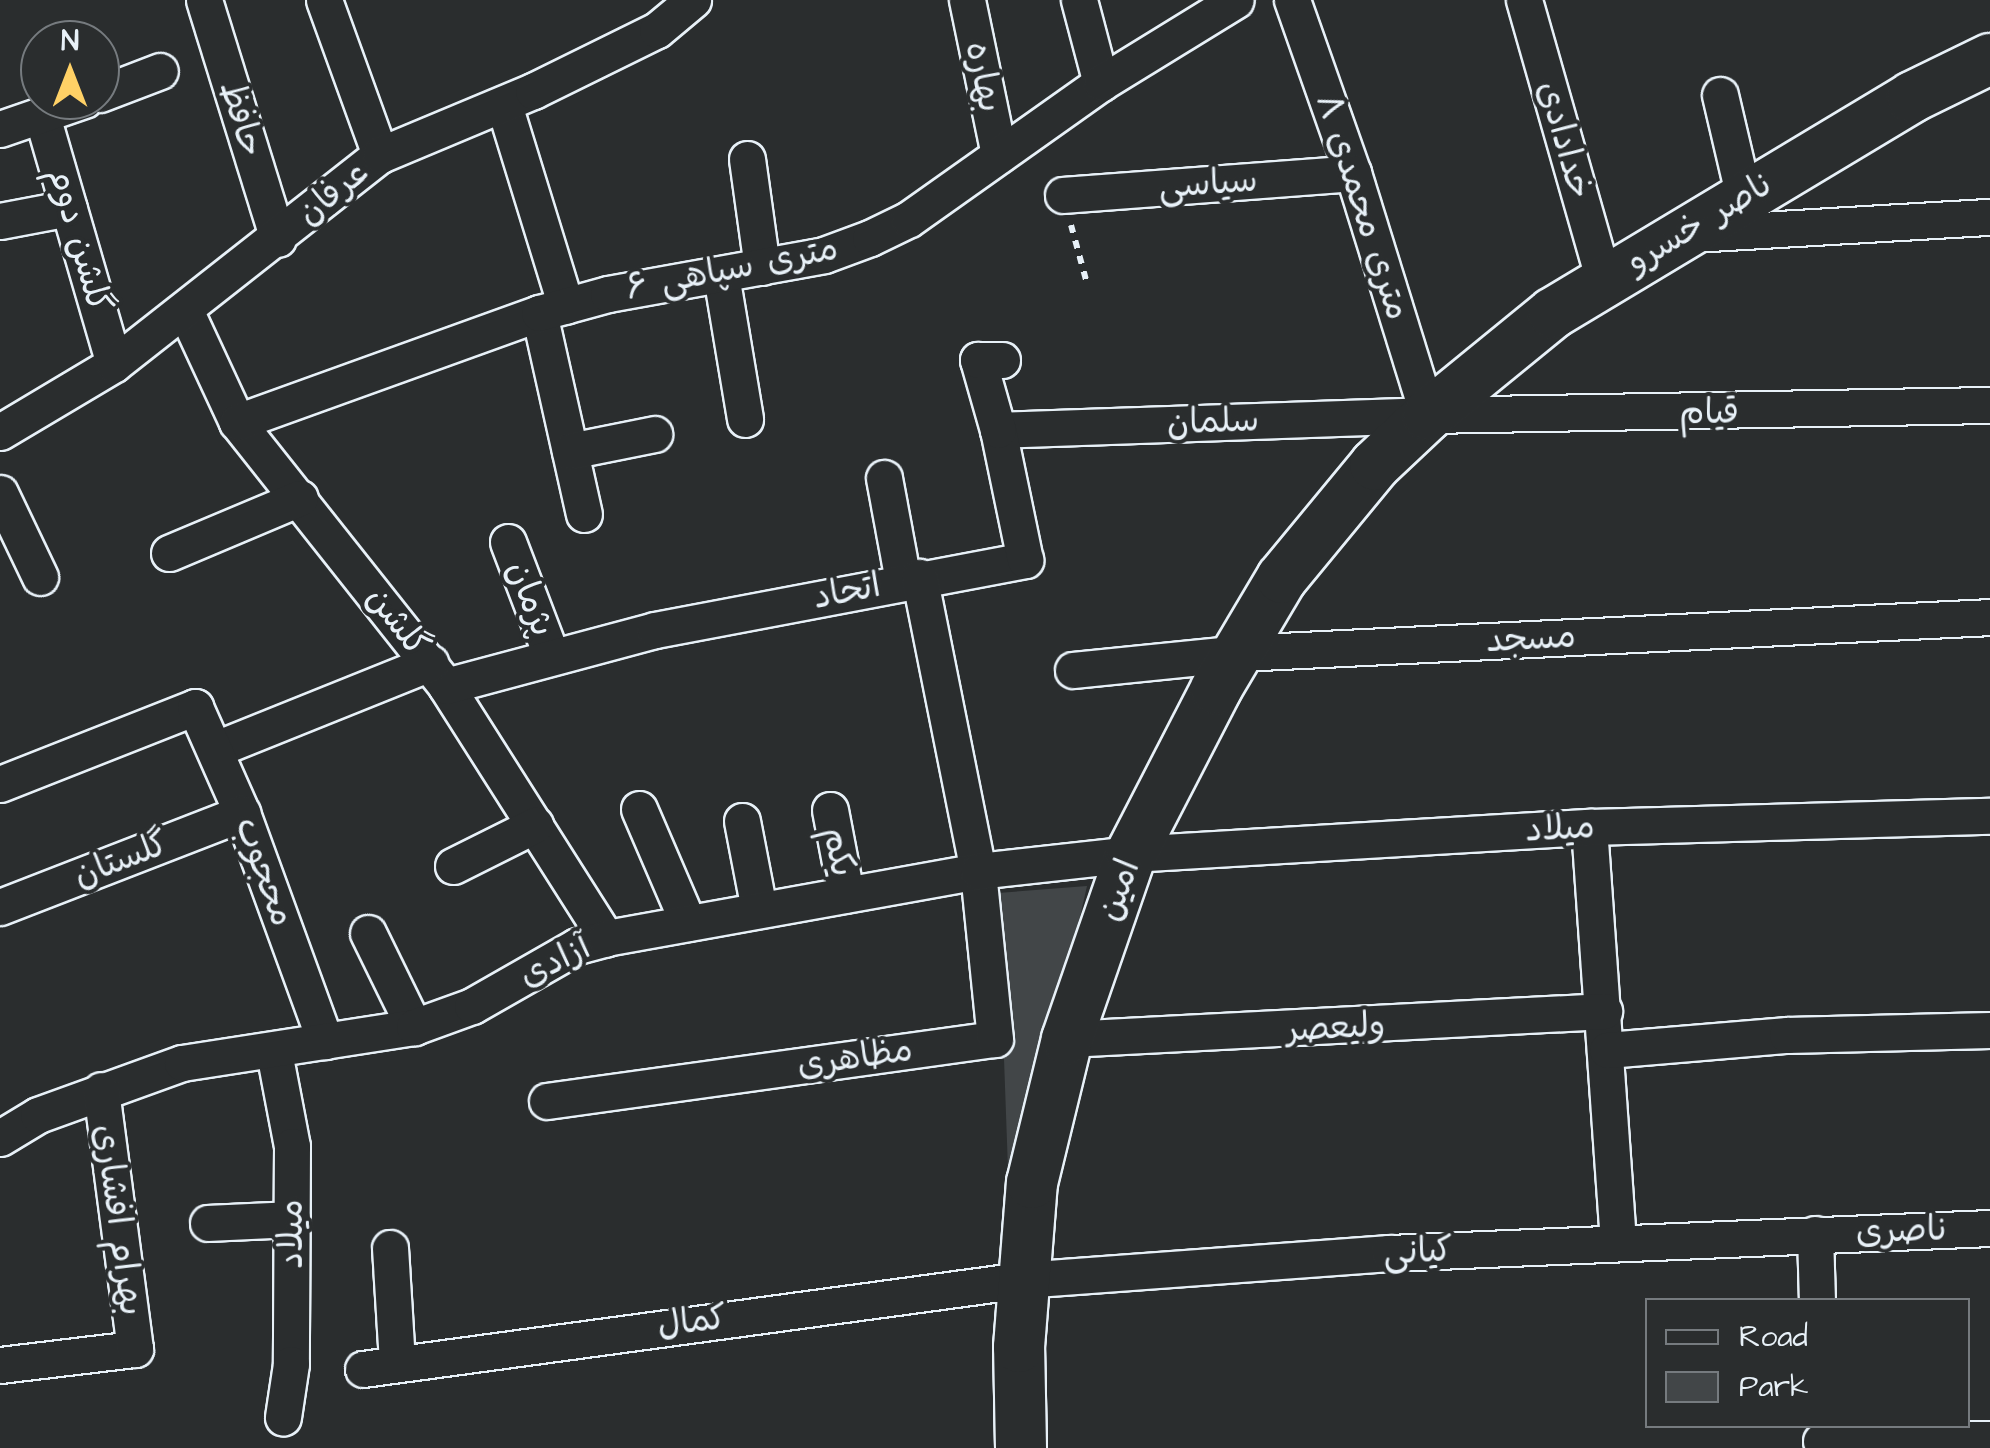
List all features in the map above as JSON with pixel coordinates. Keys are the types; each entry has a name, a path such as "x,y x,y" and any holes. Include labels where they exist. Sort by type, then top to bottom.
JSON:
{"main road":[{"name":"ناصر خسرو","path":"1428,415 1553,313 1604,280 1912,97 1990,59"},
{"name":"امین","path":"1022,1448 1022,1280 1036,1165 1067,1039 1131,854 1282,578 1375,465 1428,415"}],"street":[{"name":"حافظ","path":"204,0 278,239"},
{"path":"324,0 380,155"},
{"name":"عرفان","path":"0,432 114,364 278,239 380,155 504,106 657,30 693,0"},
{"name":"بهاره","path":"967,0 999,155"},
{"path":"1079,0 1102,83"},
{"name":"۶ متری سپاهی","path":"237,422 608,294 824,256 870,238 909,219 1102,83 1236,0"},
{"name":"۸ متری محمدی","path":"1292,0 1353,173 1428,415"},
{"name":"خدادادی","path":"1524,0 1604,280"},
{"path":"120,86 160,71"},
{"path":"1720,95 1744,197"},
{"path":"504,106 553,310 570,451 584,514"},
{"path":"0,129 29,120"},
{"name":"گلشن دوم","path":"43,120 114,364"},
{"path":"748,159 762,267"},
{"name":"سیاسی","path":"1063,195 1353,173"},
{"path":"0,221 70,208"},
{"path":"1677,235 1990,217"},
{"path":"721,275 745,419"},
{"name":"گلشن","path":"186,310 237,422 438,674 606,938"},
{"name":"اتحاد","path":"216,749 438,674 552,658 656,630 1025,560 998,430 978,360 1002,360"},
{"name":"قیام","path":"1428,415 1990,405"},
{"name":"سلمان","path":"998,430 1428,415"},
{"path":"570,451 654,434"},
{"path":"884,478 978,871"},
{"path":"0,492 40,577"},
{"path":"169,552 300,498"},
{"name":"پژمان","path":"508,542 552,658"},
{"name":"مسجد","path":"1072,670 1239,653 1990,617"},
{"name":"محجوب","path":"0,784 195,707 242,813 325,1041"},
{"path":"639,808 688,923"},
{"name":"یکم","path":"830,810 846,894"},
{"name":"گلستان","path":"0,908 242,813"},
{"name":"میلاد","path":"1131,854 1589,827 1990,816"},
{"path":"742,821 759,909"},
{"path":"453,866 534,825"},
{"path":"1589,827 1618,1242"},
{"name":"آزادی","path":"0,1138 38,1115 182,1063 274,1052 414,1027 472,1006 577,946 606,938 978,871 1131,854"},
{"name":"مظاهری","path":"547,1101 995,1038 978,871"},
{"path":"368,933 414,1027"},
{"name":"ولیعصر","path":"1067,1039 1604,1011"},
{"path":"1607,1050 1787,1035 1990,1030"},
{"name":"میلاد","path":"274,1052 292,1146 291,1364 283,1417"},
{"name":"بهرام افشاری","path":"0,1365 135,1349 101,1090"},
{"path":"208,1223 292,1219"},
{"name":"ناصری","path":"1815,1234 1990,1228"},
{"path":"1815,1234 1817,1298"},
{"name":"کیانی","path":"1022,1280 1618,1242 1815,1234"},
{"name":"کمال","path":"390,1248 380,1366 1022,1280"},
{"path":"1821,1438 1990,1439"}],"path":[{"path":"1063,195 1086,280"}],"green space":[{"path":"1087,886 1010,1224 998,893"}]}
